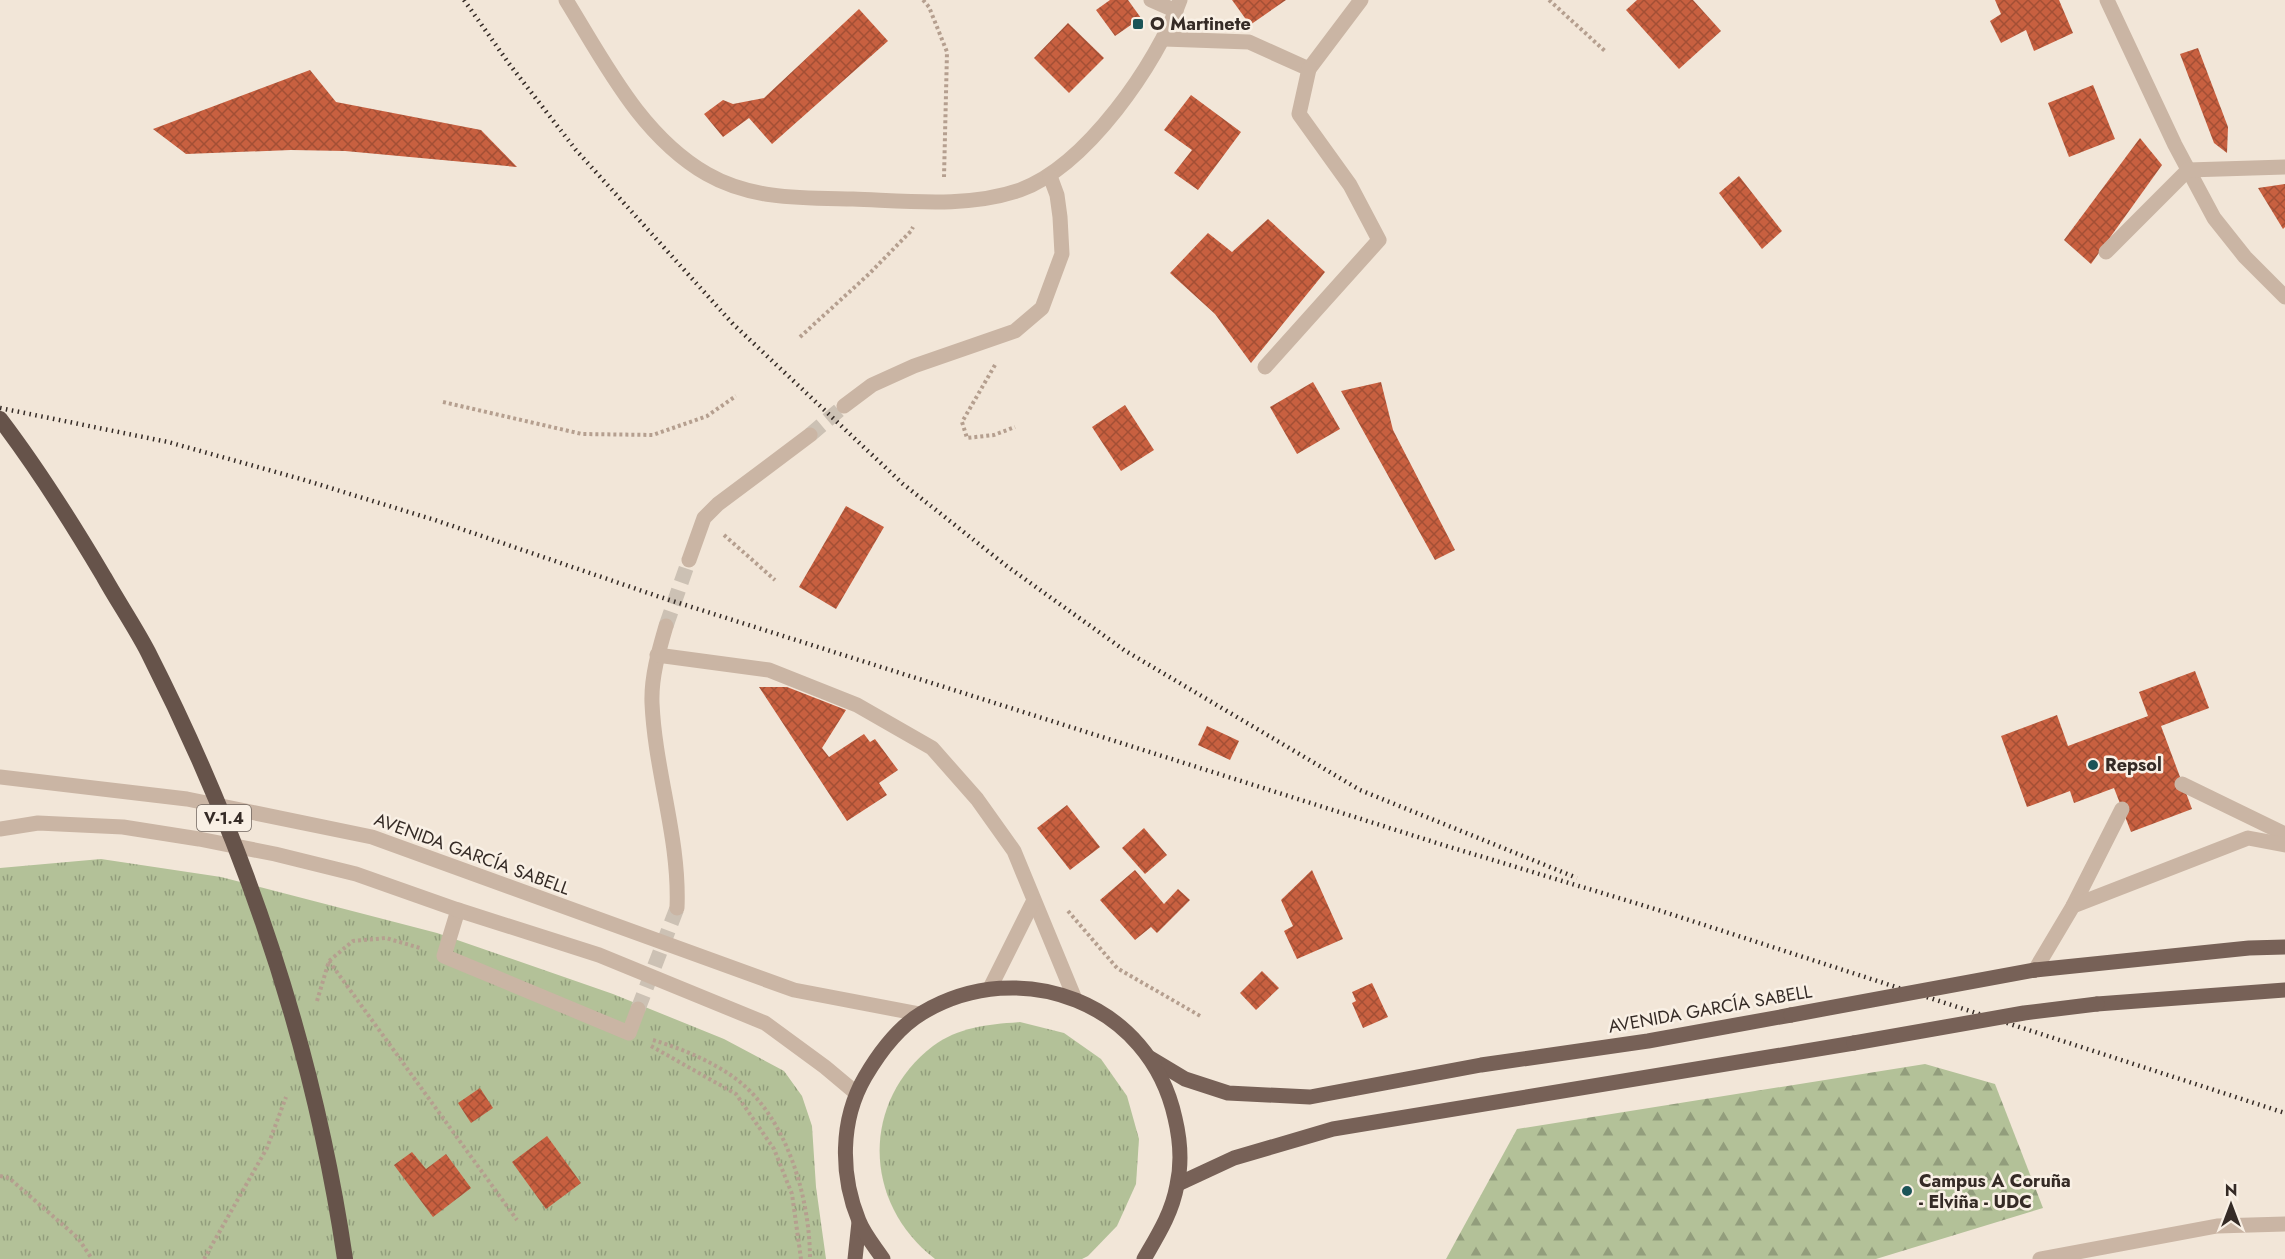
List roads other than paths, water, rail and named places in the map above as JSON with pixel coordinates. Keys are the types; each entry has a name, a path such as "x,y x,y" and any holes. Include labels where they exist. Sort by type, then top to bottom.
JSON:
{"highway":[{"name":"V-1.4","path":"0,419 73,526 147,651 208,777 262,917 306,1058 335,1190 345,1259"}],"main road":[{"name":"AVENIDA GARCÍA SABELL","path":"1150,1058 1185,1079 1228,1093 1310,1097 1481,1065 1648,1041 2035,970 2249,948 2285,947"},
{"path":"883,1259 859,1222 847,1180 846,1136 856,1093 882,1048 920,1014 954,997 990,988 1028,987 1075,999 1117,1023 1150,1058 1170,1097 1180,1140 1178,1184 1165,1224 1144,1259"},
{"path":"1178,1184 1234,1158 1333,1129 2024,1013 2097,1004 2285,990"},
{"path":"855,1259 859,1222"}],"street":[{"path":"566,0 620,86 650,128 681,156 708,175 737,189 766,195 944,202 984,198 1019,190 1050,176 1068,162 1134,86 1164,39 1178,5 1151,0"},
{"path":"1265,367 1379,240 1350,185 1299,114 1309,69 1361,0"},
{"path":"2106,0 2188,170 2214,218 2245,257 2285,297"},
{"path":"1164,39 1249,42 1309,69"},
{"path":"2106,252 2188,170 2285,167"},
{"path":"844,406 872,385 914,366 1015,331 1042,308 1062,254 1057,195 1050,176"},
{"path":"689,560 704,518 718,504 810,435"},
{"path":"666,626 657,656 652,700 657,759 678,883 677,908"},
{"path":"657,656 769,670 857,705 932,748 977,799 1014,851 1027,880 1033,902 1075,999"},
{"path":"0,766 42,782"},
{"name":"AVENIDA GARCÍA SABELL","path":"0,777 187,799 372,837 794,990 920,1014"},
{"path":"2182,784 2285,834"},
{"path":"2035,970 2073,906 2122,809"},
{"path":"0,829 38,824 123,827 275,854 356,874 458,910 599,955 765,1023 825,1066 856,1093"},
{"path":"2073,906 2248,838 2285,845"},
{"path":"990,988 1033,902"},
{"path":"458,910 444,956 629,1034 638,1009"},
{"path":"2040,1259 2217,1226 2285,1224"}],"tunnel":[{"path":"810,435 844,406"},
{"path":"666,626 689,560"},
{"path":"638,1009 677,908"}],"railway":[{"path":"464,0 510,65 576,150 733,324 903,484 1008,567 1124,650 1360,790 1577,878"},
{"path":"0,408 168,442 435,520 657,596 1440,844 1655,909 2285,1113"}],"place":[{"name":"O Martinete","path":"1138,24"},
{"name":"Repsol","path":"2093,765"},
{"name":"Campus A Coruña - Elviña - UDC","path":"1907,1191"}]}
